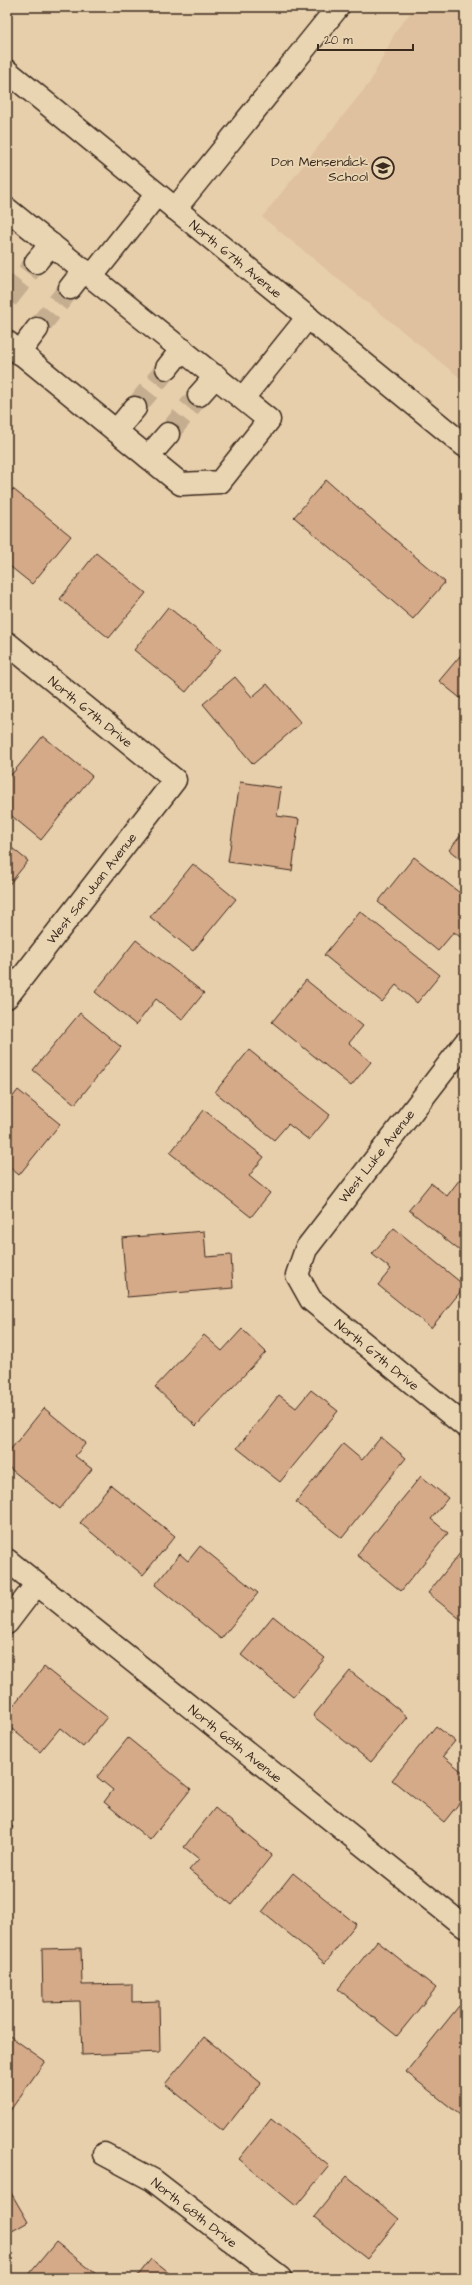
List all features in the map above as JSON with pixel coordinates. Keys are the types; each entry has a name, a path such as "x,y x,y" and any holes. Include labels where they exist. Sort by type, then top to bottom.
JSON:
{"street":[{"path":"175,209 338,7"},
{"name":"North 67th Avenue","path":"7,71 465,446"},
{"path":"70,288 88,273 157,194"},
{"path":"7,208 269,420 220,482 181,484 13,347 37,329"},
{"path":"36,262 51,244"},
{"path":"243,398 308,317"},
{"path":"167,368 182,349"},
{"path":"199,395 216,376"},
{"path":"116,431 135,408"},
{"path":"148,457 168,434"},
{"name":"North 67th Drive","path":"7,643 175,780"},
{"name":"West San Juan Avenue","path":"7,997 175,780"},
{"name":"West Luke Avenue","path":"297,1275 306,1249 465,1043"},
{"name":"North 67th Drive","path":"297,1275 311,1300 465,1426"},
{"name":"North 68th Avenue","path":"7,1560 465,1927"},
{"path":"7,1622 36,1584"},
{"name":"North 68th Drive","path":"104,2154 153,2180 280,2278"}],"shaded area":[{"name":"Don Mensendick School","path":"415,7 465,7 465,382 262,217 370,82 397,29"}],"building":[{"path":"326,480 445,582 413,619 294,517"},
{"path":"13,489 71,536 32,584 7,564 7,497"},
{"path":"96,553 146,593 109,638 60,599"},
{"path":"168,607 221,649 186,692 134,650"},
{"path":"465,650 465,702 439,681"},
{"path":"235,677 252,697 267,684 301,723 253,764 203,704"},
{"path":"43,736 92,776 41,840 7,812 7,780"},
{"path":"240,782 281,788 277,816 299,819 292,871 228,862"},
{"path":"465,830 465,863 449,850"},
{"path":"7,844 28,861 7,887"},
{"path":"414,857 465,897 465,941 454,932 438,951 378,902"},
{"path":"193,864 236,899 193,951 150,917"},
{"path":"360,911 440,975 417,1003 396,985 382,1002 324,955"},
{"path":"136,940 204,993 182,1020 156,999 136,1025 95,992"},
{"path":"306,980 363,1026 349,1043 371,1062 351,1086 272,1022"},
{"path":"80,1013 121,1047 75,1104 33,1070"},
{"path":"249,1050 330,1115 309,1140 288,1124 274,1140 215,1092"},
{"path":"18,1090 60,1124 19,1175 7,1165 7,1104"},
{"path":"204,1110 264,1157 249,1176 270,1193 251,1217 170,1153"},
{"path":"460,1179 465,1183 465,1255 409,1210 431,1183 447,1196"},
{"path":"394,1228 465,1286 431,1328 378,1285 391,1269 372,1254"},
{"path":"204,1231 206,1257 231,1255 233,1288 127,1297 122,1238"},
{"path":"242,1329 266,1352 196,1426 155,1387 204,1335 222,1351"},
{"path":"311,1390 338,1411 280,1482 237,1448 279,1395 296,1408"},
{"path":"44,1408 86,1443 75,1456 92,1469 60,1509 7,1466 7,1454"},
{"path":"381,1437 406,1458 342,1538 296,1502 343,1444 362,1460"},
{"path":"421,1476 448,1498 431,1519 448,1533 401,1591 357,1555"},
{"path":"111,1485 175,1536 143,1575 80,1523"},
{"path":"200,1546 258,1593 221,1639 155,1585 180,1554 188,1561"},
{"path":"465,1547 465,1623 428,1593"},
{"path":"273,1616 325,1658 293,1697 241,1655"},
{"path":"44,1667 107,1717 83,1747 60,1728 40,1752 7,1725 7,1713"},
{"path":"350,1671 408,1717 371,1762 313,1716"},
{"path":"436,1726 455,1741 443,1756 465,1774 465,1796 444,1822 392,1780"},
{"path":"128,1738 191,1789 150,1840 104,1802 113,1790 97,1777"},
{"path":"215,1808 272,1855 232,1905 189,1870 199,1859 184,1847"},
{"path":"7,1822 13,1827 7,1835"},
{"path":"293,1873 356,1924 325,1963 262,1912"},
{"path":"377,1941 436,1988 397,2036 338,1989"},
{"path":"81,1948 82,1985 132,1984 132,2002 159,2001 160,2052 82,2055 80,2001 43,2002 42,1949"},
{"path":"459,2006 465,2011 465,2119 406,2072"},
{"path":"7,2034 45,2061 7,2115"},
{"path":"204,2037 261,2083 223,2131 165,2084"},
{"path":"271,2119 329,2166 296,2206 239,2159"},
{"path":"347,2176 399,2219 367,2259 314,2217"},
{"path":"7,2186 28,2222 7,2234"},
{"path":"56,2242 101,2278 26,2278"},
{"path":"151,2259 175,2278 136,2278"}],"tunnel":[{"path":"7,299 36,262"},
{"path":"37,329 70,288"},
{"path":"135,408 167,368"},
{"path":"168,434 199,395"}],"place":[{"name":"Don Mensendick School","path":"383,168"}]}
